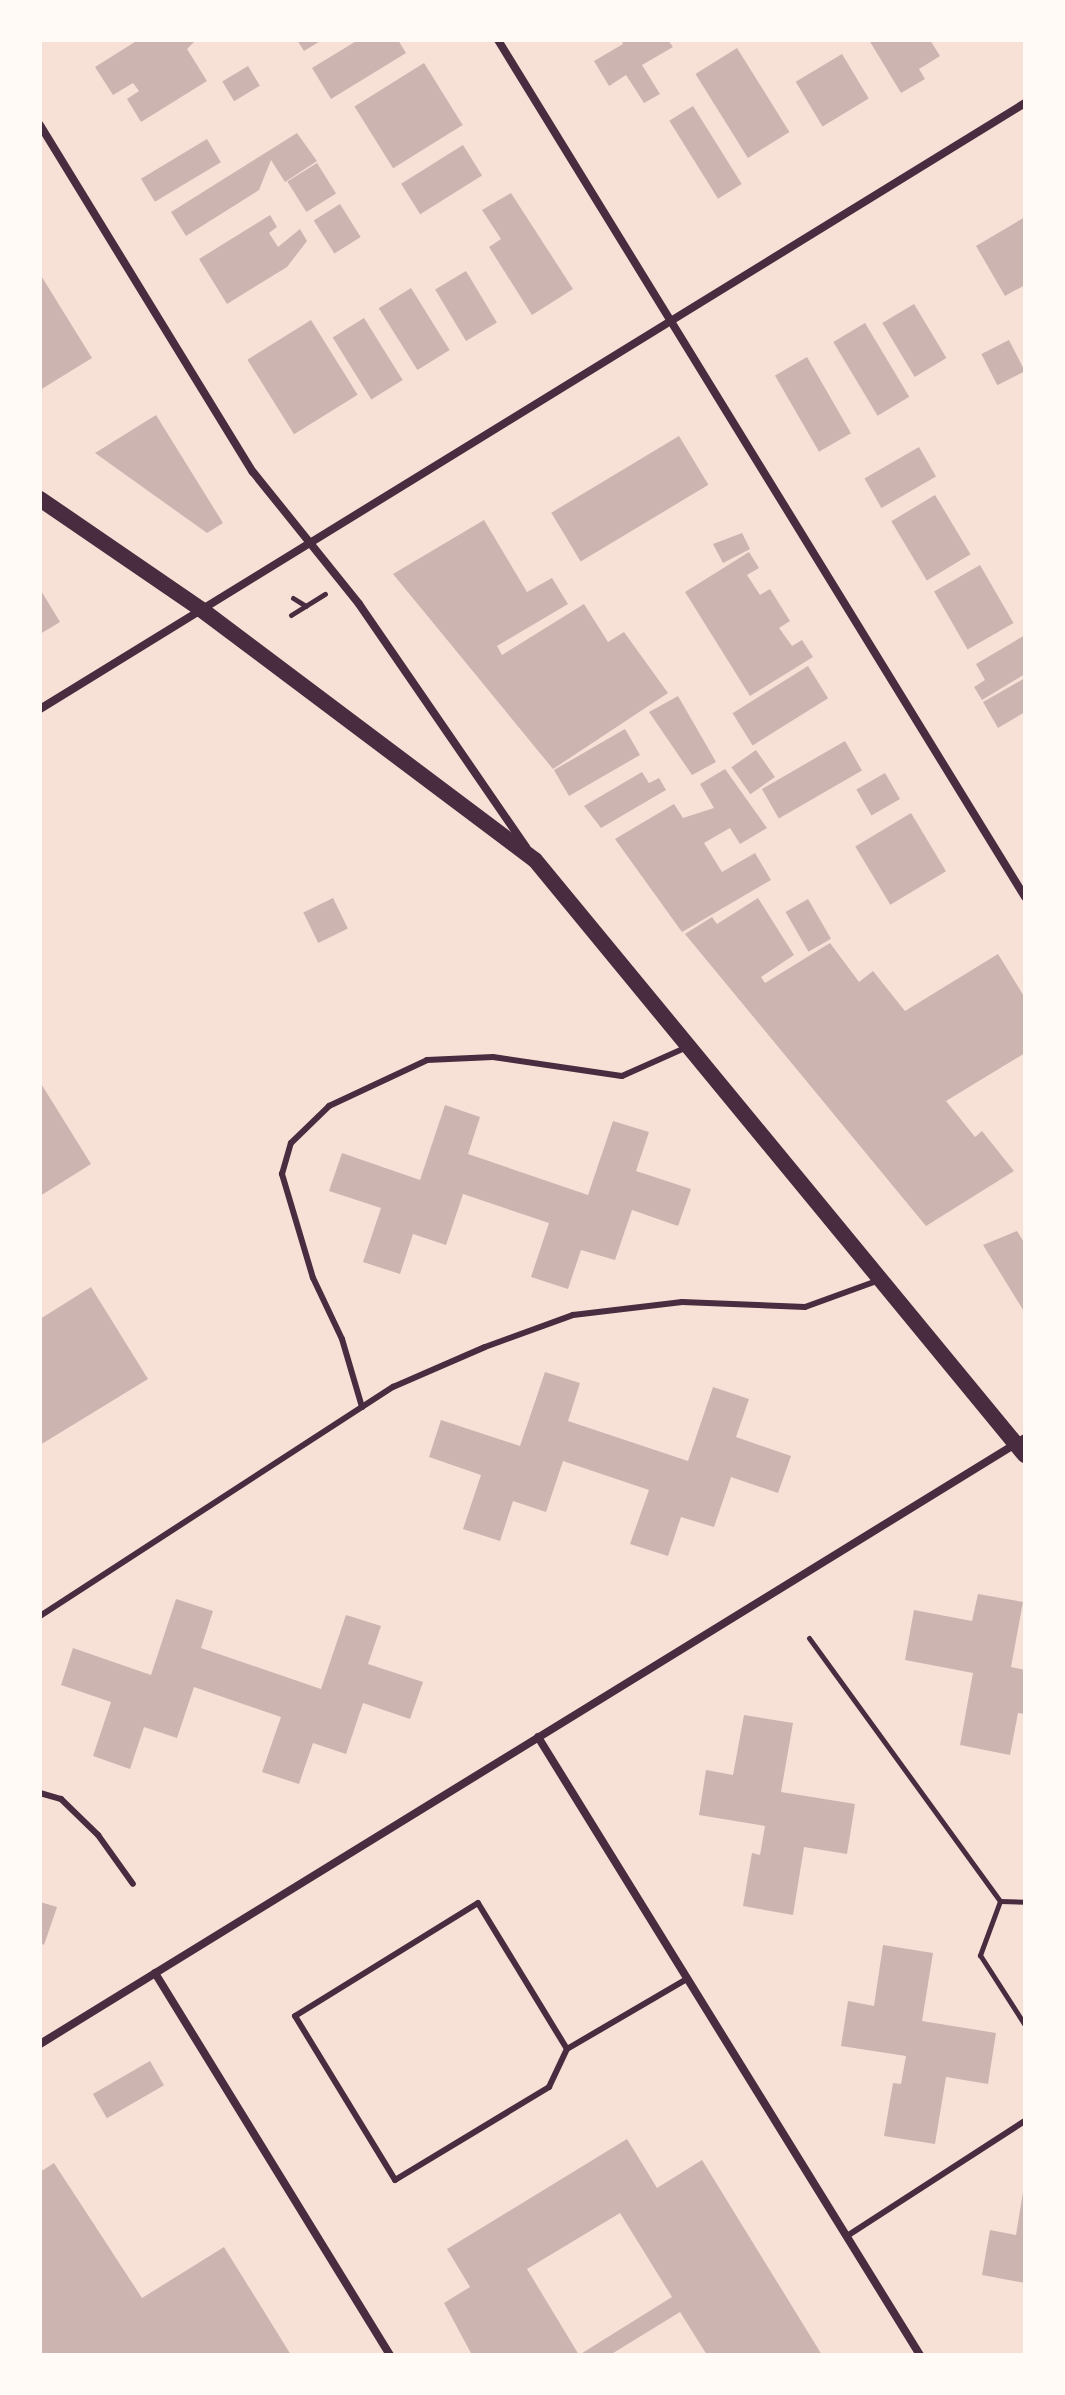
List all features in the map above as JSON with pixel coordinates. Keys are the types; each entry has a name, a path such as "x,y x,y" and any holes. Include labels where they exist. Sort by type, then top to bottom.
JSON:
{"main road":[{"path":"40,499 202,610 535,860 880,1280 1022,1445"}],"street":[{"path":"498,40 1025,897"},
{"path":"40,709 1025,103"},
{"path":"40,125 253,472 359,604 535,860"},
{"path":"40,2044 538,1737 1022,1445"},
{"path":"538,1737 920,2355"},
{"path":"155,1973 390,2355"}],"lane":[{"path":"362,1407 342,1339 313,1278 282,1174 291,1143 329,1106 427,1060 493,1057 622,1076 687,1047"},
{"path":"40,1616 362,1407 445,1364 573,1315 682,1302 805,1307 880,1280"},
{"path":"40,1793 61,1799 98,1835 133,1884"},
{"path":"567,2049 478,1903 295,2016 395,2180 549,2087 567,2049 687,1979"},
{"path":"847,2236 1025,2121"}],"path":[{"path":"291,615 326,594"},
{"path":"293,598 306,606"},
{"path":"809,1638 1000,1901"},
{"path":"1000,1901 1025,1902"},
{"path":"1000,1901 980,1955 1025,2025"}],"building":[{"path":"138,40 196,40 187,49 207,81 141,122 127,99 139,91 133,83 113,95 95,67"},
{"path":"297,40 322,40 304,51"},
{"path":"358,40 398,40 406,53 331,99 312,68"},
{"path":"621,40 668,40 673,47 642,65 660,94 644,103 626,75 609,86 594,61 623,44"},
{"path":"869,40 930,40 940,56 919,69 925,79 901,93"},
{"path":"737,48 789,132 748,158 695,74"},
{"path":"842,54 869,99 822,126 796,82"},
{"path":"424,63 463,125 393,168 354,106"},
{"path":"248,66 260,86 234,101 222,81"},
{"path":"693,106 742,184 718,199 669,121"},
{"path":"297,133 317,161 285,182 271,160 259,190 186,236 171,212"},
{"path":"207,139 221,162 155,202 141,179"},
{"path":"463,145 482,176 420,214 401,184"},
{"path":"317,163 336,194 306,212 287,182"},
{"path":"511,193 573,289 532,315 489,247 501,239 482,210"},
{"path":"340,204 361,237 334,254 314,220"},
{"path":"270,215 277,227 269,233 278,247 300,229 307,241 287,267 227,304 199,259"},
{"path":"1025,217 1025,285 1005,296 976,246"},
{"path":"466,271 497,322 466,341 435,290"},
{"path":"40,274 92,358 40,390"},
{"path":"411,288 450,350 417,370 379,308"},
{"path":"914,304 946,358 915,377 882,323"},
{"path":"364,318 403,380 371,400 333,338"},
{"path":"311,320 358,395 294,434 247,360"},
{"path":"865,323 909,397 878,416 833,342"},
{"path":"1009,340 1025,371 997,385 981,354"},
{"path":"807,357 851,433 819,452 775,376"},
{"path":"156,415 223,523 207,533 95,453"},
{"path":"679,436 708,485 581,562 551,513"},
{"path":"919,447 936,476 881,508 864,478"},
{"path":"935,495 971,554 927,580 891,521"},
{"path":"484,520 527,592 552,578 568,604 497,646 502,655 584,604 608,642 624,632 668,693 553,769 393,574"},
{"path":"742,533 750,549 723,563 713,544"},
{"path":"749,552 759,568 747,575 760,595 770,589 790,621 779,628 792,646 802,640 813,657 750,696 685,592"},
{"path":"980,565 1014,623 968,650 934,592"},
{"path":"40,589 60,622 40,634"},
{"path":"1025,635 1025,674 982,700 974,687 985,680 976,664"},
{"path":"808,666 828,698 753,745 733,713"},
{"path":"1025,678 1025,712 998,728 983,702"},
{"path":"678,696 716,762 692,775 649,712"},
{"path":"625,729 640,755 569,796 554,770"},
{"path":"845,741 862,770 779,818 762,789"},
{"path":"756,750 775,777 750,794 731,767"},
{"path":"725,769 767,828 740,844 730,828 704,843 722,872 755,853 771,880 682,932 615,839 674,804 683,818 714,808 700,784"},
{"path":"642,772 649,783 659,778 666,790 601,828 584,806"},
{"path":"885,773 900,799 871,815 856,790"},
{"path":"911,813 946,871 890,905 855,846"},
{"path":"333,898 348,929 318,943 303,912"},
{"path":"758,898 794,955 761,977 765,983 830,943 859,982 873,971 905,1011 998,954 1025,998 1025,1053 946,1101 975,1137 982,1131 1014,1171 926,1226 685,934 712,917 717,924"},
{"path":"808,899 831,939 808,952 785,912"},
{"path":"40,1082 91,1164 40,1196"},
{"path":"445,1105 480,1117 468,1154 588,1195 613,1121 649,1132 636,1171 691,1189 678,1226 632,1210 615,1260 581,1250 568,1289 531,1277 549,1223 463,1194 446,1245 413,1234 400,1274 363,1262 381,1208 329,1191 342,1153 420,1180"},
{"path":"1017,1231 1025,1244 1025,1313 983,1245"},
{"path":"91,1287 148,1379 40,1445 40,1319"},
{"path":"545,1372 580,1383 568,1421 688,1461 713,1387 749,1399 736,1437 791,1456 778,1493 731,1477 714,1527 681,1517 668,1556 630,1544 649,1490 563,1461 546,1512 513,1501 500,1541 463,1529 481,1475 429,1457 441,1420 520,1446"},
{"path":"978,1594 1023,1602 1011,1667 1025,1670 1025,1714 1018,1713 1010,1755 960,1745 973,1673 905,1660 914,1610 972,1621"},
{"path":"176,1599 213,1611 201,1648 321,1689 346,1615 381,1626 368,1664 423,1682 410,1719 363,1703 346,1754 313,1743 299,1784 262,1772 281,1717 194,1687 177,1738 144,1727 130,1769 93,1756 111,1702 61,1685 73,1648 151,1675"},
{"path":"744,1715 793,1723 781,1792 855,1804 847,1854 804,1847 793,1915 743,1906 752,1853 760,1855 765,1826 699,1815 706,1770 733,1775"},
{"path":"40,1902 57,1907 44,1945 40,1943"},
{"path":"883,1945 933,1953 922,2021 996,2033 988,2084 946,2077 935,2144 884,2136 893,2083 901,2084 906,2056 841,2046 848,2001 874,2006"},
{"path":"150,2061 164,2085 107,2118 93,2094"},
{"path":"627,2139 657,2188 702,2160 822,2355 707,2355 680,2312 610,2355 579,2355 472,2355 444,2303 470,2287 447,2249","holes":["620,2213 672,2297 579,2355 527,2269"]},
{"path":"54,2163 142,2298 224,2247 291,2355 40,2355 40,2172"},
{"path":"1023,2192 1025,2283 982,2275 990,2230 1016,2235"}]}
